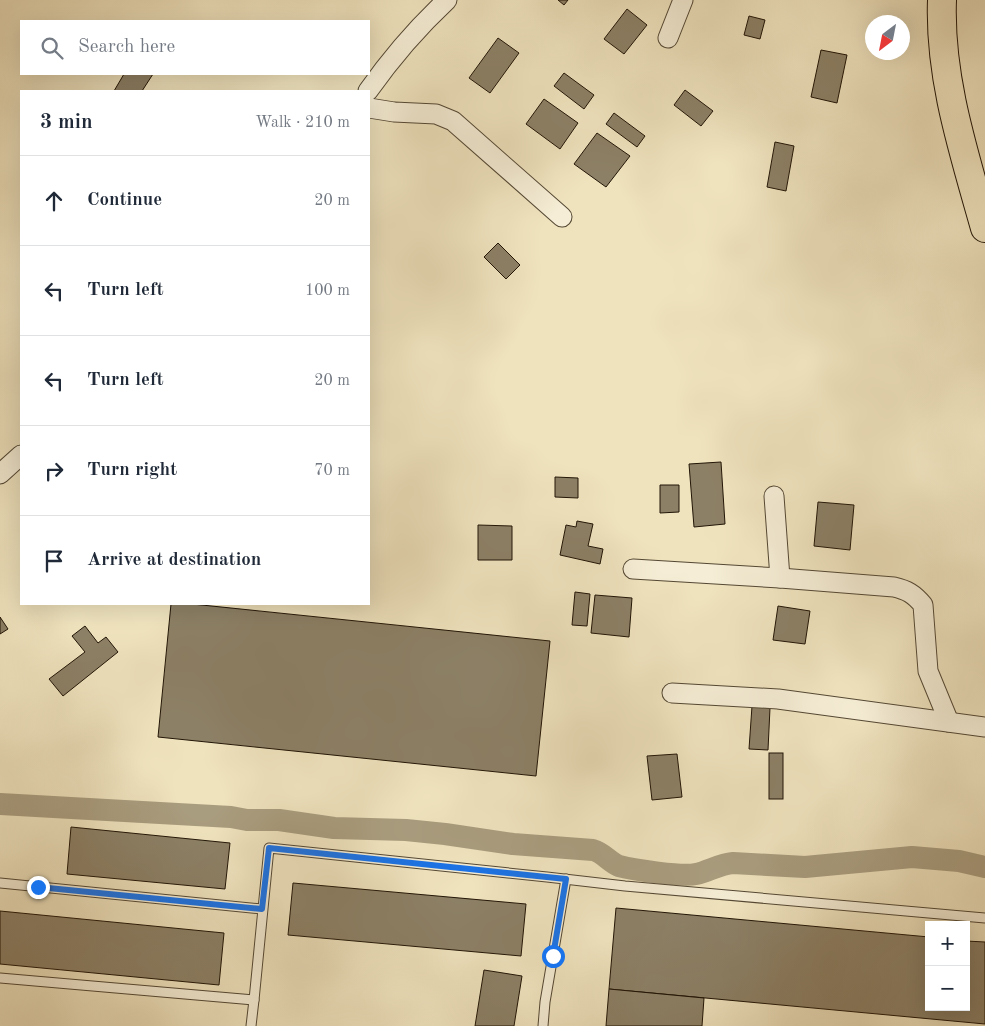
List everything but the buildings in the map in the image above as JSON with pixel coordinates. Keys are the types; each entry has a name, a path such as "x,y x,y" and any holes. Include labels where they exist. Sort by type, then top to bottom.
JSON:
{"main road":[{"path":"942,0 941,26 943,48 952,106 985,228"}],"street":[{"path":"369,90 392,57 423,22 447,0"},
{"path":"668,38 683,0"},
{"path":"370,108 394,112 436,114 453,121 562,217"},
{"path":"0,474 20,455"},
{"path":"774,496 780,578"},
{"path":"633,570 780,578 894,587 906,590 923,605 928,672 949,722"},
{"path":"672,693 778,699 985,727"}],"lane":[{"path":"251,1026 269,848 625,886 985,918"},
{"path":"543,1026 548,984 566,879"},
{"path":"0,883 262,909"},
{"path":"0,978 254,1000"}],"waterway":[{"path":"0,804 231,817 247,820 279,820 334,828 406,830 445,834 513,844 593,850 619,866 680,875 696,874 733,863 805,867 912,857 959,861 985,867"}],"route":[{"path":"38,887 262,909 269,848 566,879 553,956"}]}
